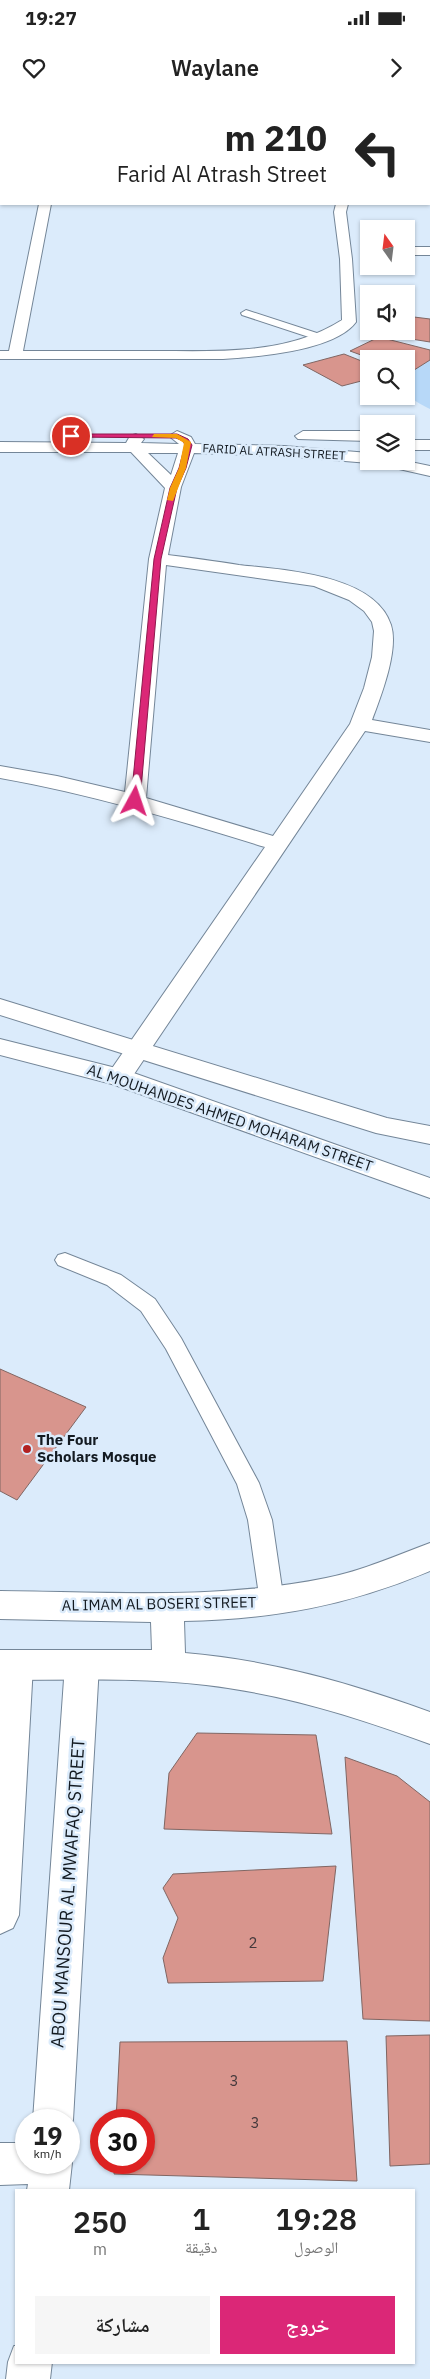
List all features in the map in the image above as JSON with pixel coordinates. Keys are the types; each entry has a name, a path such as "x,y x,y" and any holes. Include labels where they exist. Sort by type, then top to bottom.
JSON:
{"street":[{"path":"45,205 7,355 223,354 288,348 322,338 349,322 346,254 340,212 342,205"},
{"path":"415,250 430,251"},
{"path":"346,254 360,254"},
{"path":"415,258 430,258"},
{"name":"FARID AL ATRASH STREET","path":"0,435 139,442"},
{"name":"FARID AL ATRASH STREET","path":"0,447 360,436"},
{"path":"415,436 430,436"},
{"path":"139,442 173,488"},
{"path":"135,801 158,559 173,488 182,468 182,442"},
{"name":"FARID AL ATRASH STREET","path":"182,442 360,457"},
{"path":"415,445 430,445"},
{"path":"284,451 360,447"},
{"path":"415,468 430,471"},
{"path":"119,1077 364,715 385,641 382,623 369,606 343,591 301,578 158,559"},
{"path":"364,715 430,718"},
{"path":"364,715 430,736"},
{"path":"0,772 57,782 135,801 278,844"},
{"path":"0,1007 385,1127 430,1135"},
{"name":"AL MOUHANDES AHMED MOHARAM STREET","path":"0,1047 119,1077 430,1188"},
{"name":"AL IMAM AL BOSERI STREET","path":"0,1605 211,1607 272,1602 341,1589 382,1577 430,1557"},
{"path":"167,1606 169,1666"},
{"path":"0,1915 8,1665 169,1666 235,1674 301,1686 366,1704 430,1728"},
{"name":"ABOU MANSOUR AL MWAFAQ STREET","path":"54,2109 82,1666"},
{"path":"0,2164 15,2166"},
{"path":"28,2379 30,2364"}],"lane":[{"path":"246,313 322,338"},
{"path":"65,1260 114,1280 148,1305 174,1344 248,1483 260,1520 272,1602"}],"shaded area":[{"path":"430,360 430,409 415,401 415,369"}],"building":[{"path":"415,317 430,319 430,342 415,340"},
{"path":"373,340 391,340 430,350 430,360 415,369 415,350 360,350 360,355 350,351"},
{"path":"344,354 360,360 360,381 342,386 303,365"},
{"name":"The Four Scholars Mosque","path":"0,1369 86,1407 17,1500 0,1491"},
{"path":"197,1733 316,1735 332,1834 164,1829 169,1773"},
{"path":"345,1757 397,1776 430,1802 430,2021 363,2019"},
{"path":"336,1866 323,1981 168,1983 163,1958 178,1918 163,1888 173,1874"},
{"path":"430,2035 430,2164 390,2166 386,2036"},
{"path":"347,2041 357,2181 114,2174 155,2174 155,2109 117,2109 120,2042"}],"slow traffic":[{"path":"154,436 177,436 188,442 182,468 173,488 171,500"}],"place":[{"name":"The Four Scholars Mosque","path":"27,1449"}],"route":[{"path":"71,436 177,436 188,442 182,468 173,488 158,559 135,801"}]}
